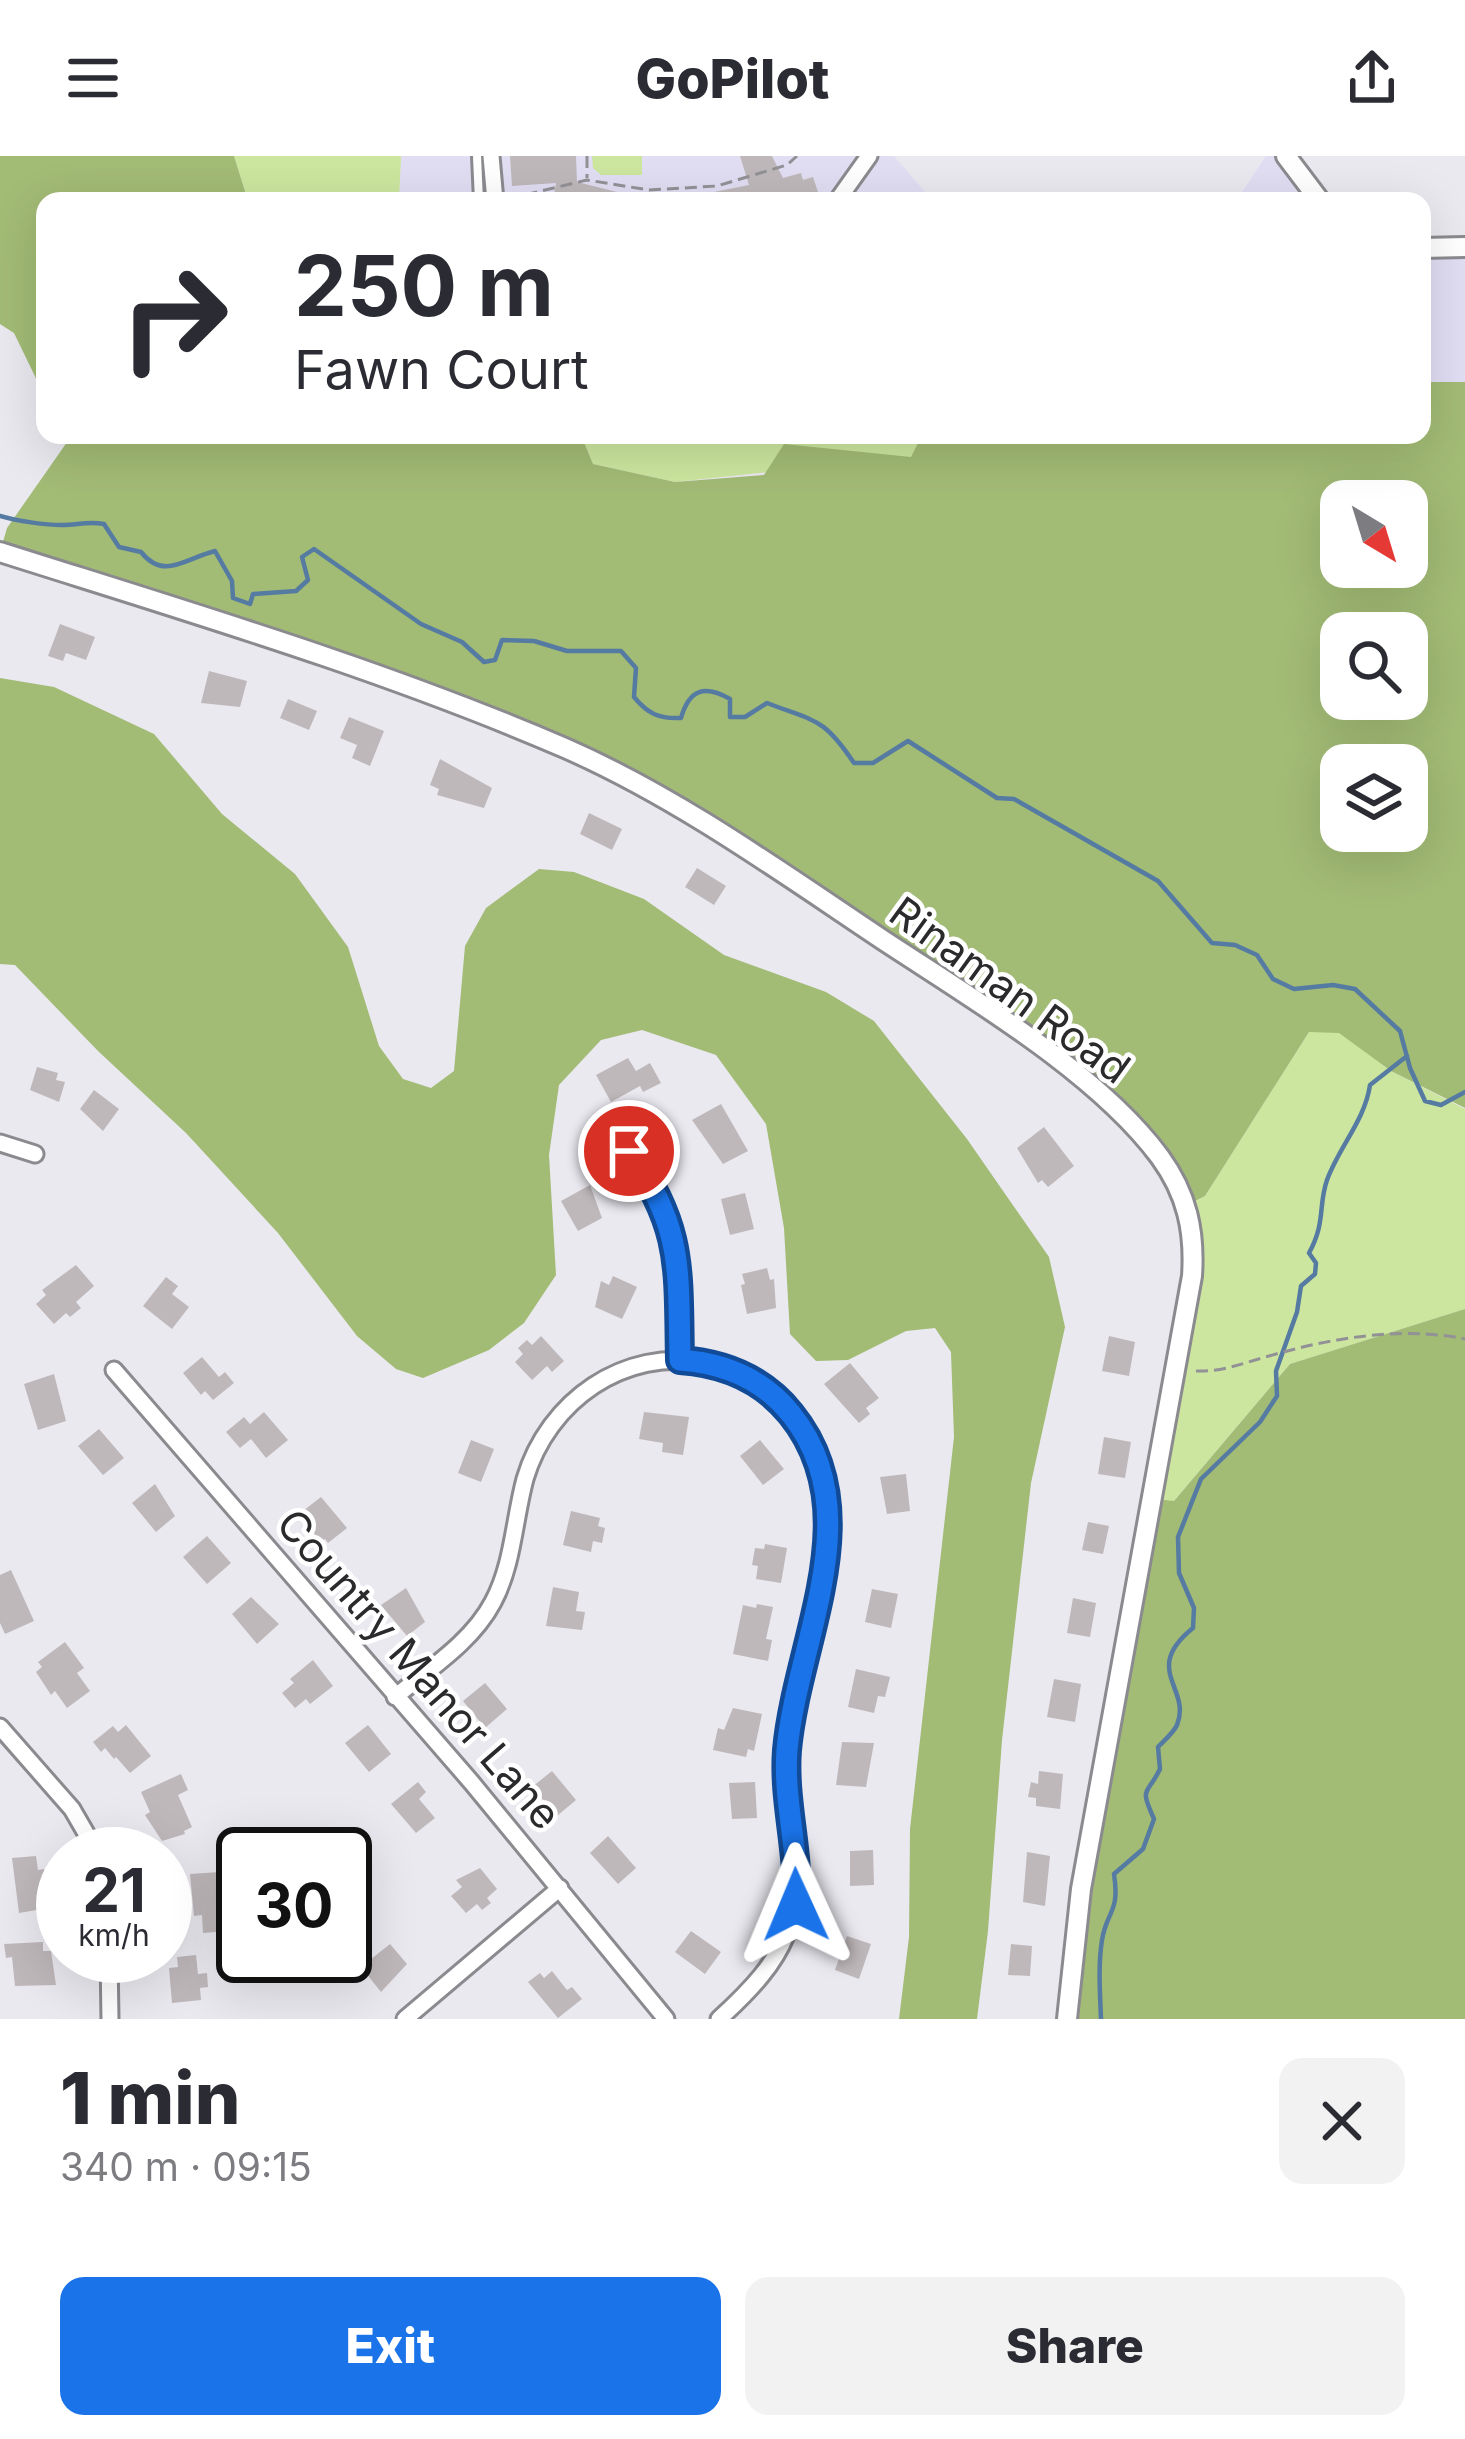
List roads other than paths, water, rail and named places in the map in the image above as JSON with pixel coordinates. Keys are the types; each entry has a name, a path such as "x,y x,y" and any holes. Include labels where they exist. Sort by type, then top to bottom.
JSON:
{"street":[{"path":"491,156 496,192"},
{"path":"843,192 869,156"},
{"path":"1286,156 1313,192"},
{"path":"1431,248 1465,248"},
{"name":"Rinaman Road","path":"0,552 396,682 567,749 694,818 957,989 1076,1076 1130,1123 1162,1160 1190,1217 1194,1252 1081,1889 1066,2019"},
{"path":"0,1143 35,1154"},
{"path":"629,1151 656,1190 671,1228 680,1360"},
{"path":"395,1697 461,1642 488,1611 503,1577 530,1465 557,1417 608,1376 680,1360 725,1368 774,1394 813,1448 829,1506 826,1552 787,1754 796,1905 768,1970 719,2019"},
{"name":"Country Manor Lane","path":"114,1370 560,1888 666,2019"},
{"path":"0,1727 82,1827"},
{"path":"405,2019 560,1888"},
{"path":"109,1983 110,2019"}],"lane":[{"path":"477,156 479,192"}],"waterway":[{"path":"0,516 48,524 104,524 119,547 141,552 158,565 176,565 215,551 232,581 233,598 250,604 253,594 296,591 308,580 302,557 314,549 421,624 462,642 484,662 495,660 502,640 534,641 567,651 621,651 636,668 634,697 660,716 681,718 688,701 705,691 730,699 730,717 745,717 767,703 817,723 854,763 873,763 908,741 997,798 1014,799 1158,881 1212,943 1235,945 1257,955 1273,979 1294,989 1333,985 1355,989 1400,1031 1425,1101 1441,1105 1465,1092"},
{"path":"1101,2019 1101,1950 1114,1904 1114,1874 1143,1849 1154,1819 1146,1796 1160,1769 1158,1747 1176,1728 1180,1712 1169,1667 1178,1643 1193,1628 1194,1608 1179,1573 1178,1537 1201,1479 1260,1422 1277,1396 1276,1371 1301,1286 1315,1274 1316,1263 1309,1253 1318,1232 1327,1180 1363,1110 1370,1085 1407,1056"}]}
